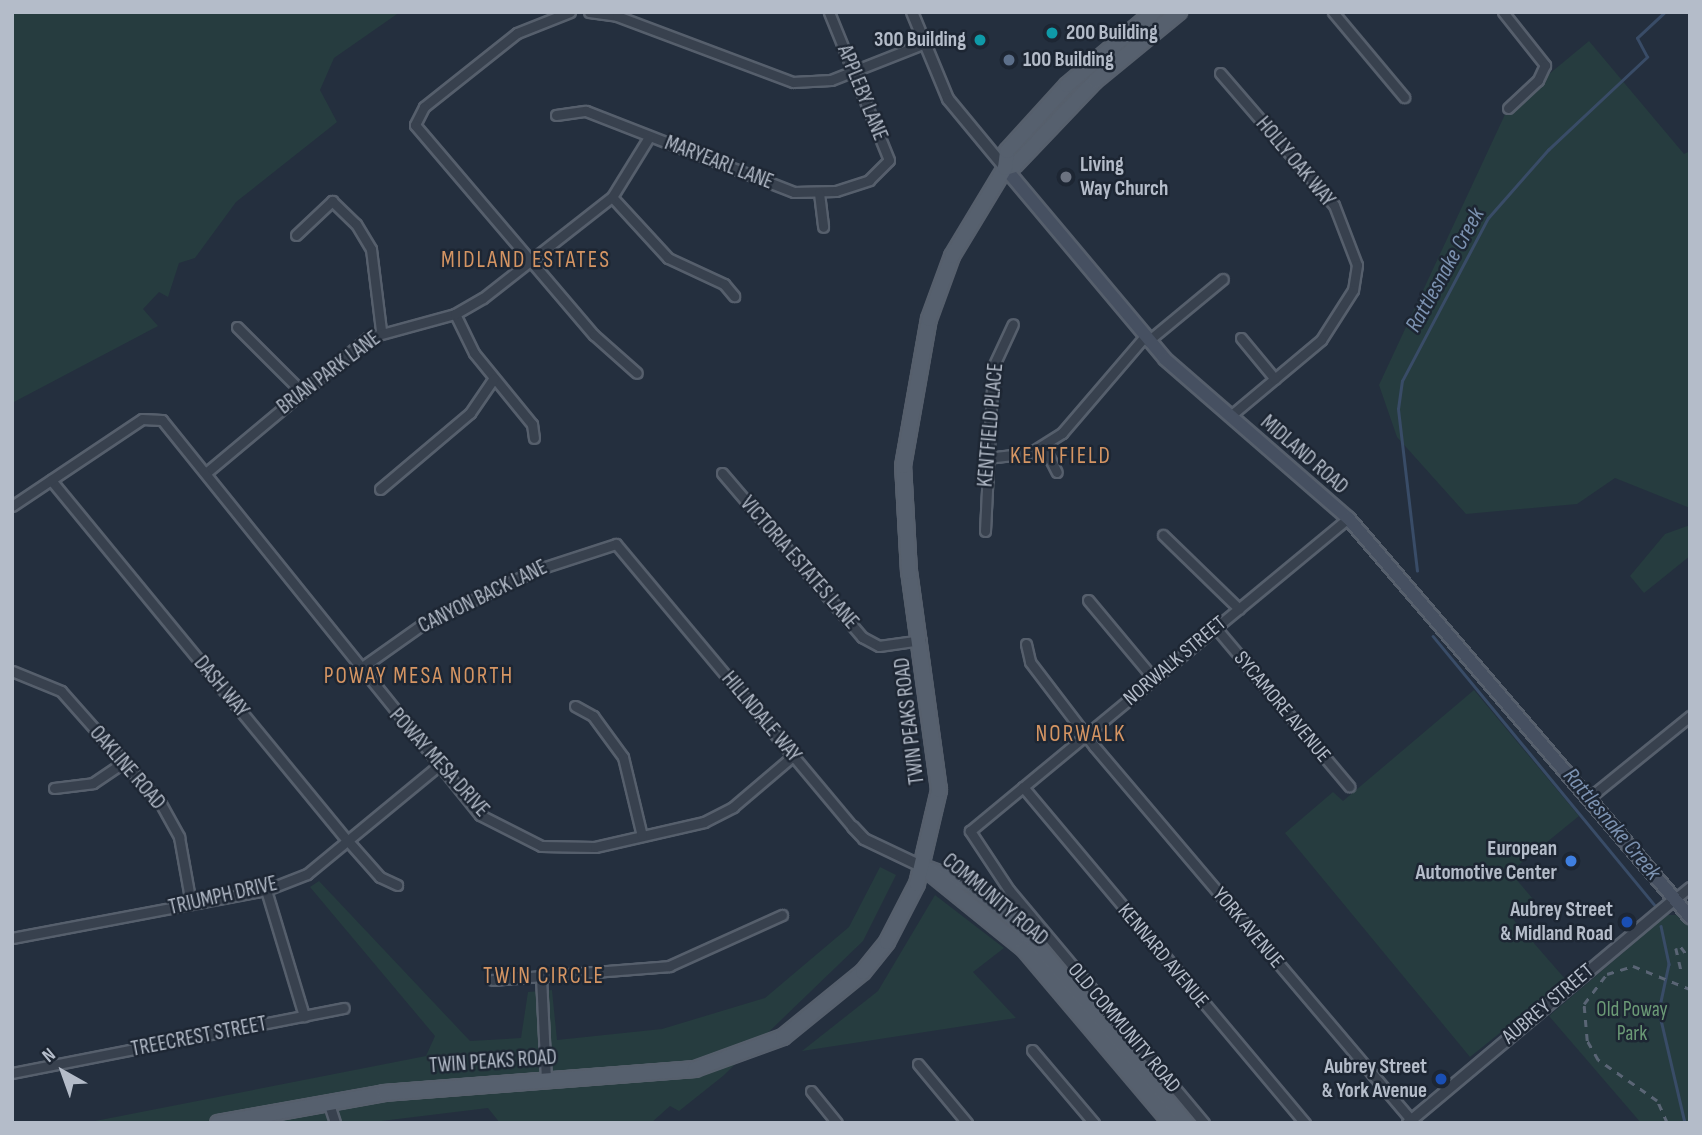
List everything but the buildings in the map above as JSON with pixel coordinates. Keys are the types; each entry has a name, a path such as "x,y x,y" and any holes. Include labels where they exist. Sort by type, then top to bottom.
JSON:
{"main road":[{"name":"TWIN PEAKS ROAD","path":"218,1123 328,1101 546,1078 695,1069 783,1037 863,972 887,942 923,867 939,790 905,533 910,402 952,256 1004,168 1006,153 1041,111 1154,12"},
{"name":"TWIN PEAKS ROAD","path":"1004,168 1015,165 1094,80 1179,12"},
{"name":"MIDLAND ROAD","path":"1004,168 1146,339 1348,518 1690,917"},
{"name":"COMMUNITY ROAD","path":"923,867 1024,949 1171,1123"},
{"name":"COMMUNITY ROAD","path":"923,867 971,885 1014,919 1186,1123"}],"street":[{"path":"570,12 517,33 424,107 415,125 594,335 637,373"},
{"path":"589,12 617,16 793,82 814,83 925,43"},
{"name":"APPLEBY LANE","path":"829,12 889,160 882,172"},
{"name":"MIDLAND ROAD","path":"912,12 948,99 1004,168"},
{"path":"1333,12 1404,97"},
{"path":"1503,12 1545,65 1538,80 1508,108"},
{"name":"HOLLY OAK WAY","path":"1220,74 1334,205 1356,251 1353,290 1339,319 1275,379 1230,416"},
{"name":"MARYEARL LANE","path":"556,115 586,111 794,192 819,193 882,172"},
{"name":"BRIAN PARK LANE","path":"207,472 302,392 381,331 454,314 612,197 649,137"},
{"path":"819,193 823,227"},
{"path":"612,197 668,258 724,284 734,296"},
{"path":"296,235 332,201 356,224 371,249 381,331"},
{"path":"987,458 1044,447 1146,339 1223,279"},
{"path":"454,314 494,378 532,424 534,438"},
{"name":"KENTFIELD PLACE","path":"985,531 993,367 1013,324"},
{"path":"237,327 302,392"},
{"path":"1241,338 1275,379"},
{"path":"380,489 470,413 494,378"},
{"name":"POWAY MESA DRIVE","path":"51,480 151,417 162,420 207,472 358,670 480,815 541,846 595,848 722,814 793,756"},
{"path":"1044,447 1057,472"},
{"name":"VICTORIA ESTATES LANE","path":"722,474 862,637 879,646 921,640"},
{"path":"12,506 51,480"},
{"name":"DASH WAY","path":"51,480 348,841 380,877 397,886"},
{"name":"NORWALK STREET","path":"970,831 1348,518"},
{"path":"1163,535 1239,608"},
{"name":"CANYON BACK LANE","path":"358,670 423,625 536,570 616,544"},
{"name":"HILLNDALE WAY","path":"616,544 864,839 923,867"},
{"path":"1088,600 1154,679"},
{"name":"SYCAMORE AVENUE","path":"1216,628 1349,786"},
{"name":"YORK AVENUE","path":"1026,644 1030,662 1087,734 1409,1121"},
{"name":"OAKLINE ROAD","path":"12,671 61,691 124,762 173,823 191,905"},
{"path":"575,706 593,716 623,757 642,836"},
{"path":"1589,798 1690,716"},
{"path":"54,788 93,783 124,762"},
{"name":"TRIUMPH DRIVE","path":"12,938 266,890 307,874 438,766"},
{"name":"KENNARD AVENUE","path":"1023,787 1305,1123"},
{"name":"OLD COMMUNITY ROAD","path":"970,831 1009,890 1204,1123"},
{"name":"AUBREY STREET","path":"1409,1121 1690,887"},
{"path":"266,890 304,1016"},
{"path":"493,980 670,966 782,915"},
{"path":"541,978 546,1078"},
{"name":"TREECREST STREET","path":"12,1073 344,1008"},
{"path":"1032,1050 1093,1123"},
{"path":"918,1063 967,1123"},
{"path":"811,1091 837,1123"},
{"path":"328,1101 335,1123"}],"green space":[{"path":"12,12 400,12 334,58 320,90 337,122 236,202 195,258 179,263 168,297 159,292 143,309 158,326 12,403"},
{"path":"1589,41 1684,154 1690,151 1690,508 1615,478 1577,504 1466,514 1397,437 1379,385 1508,108"},
{"path":"1690,525 1690,556 1644,593 1630,576 1665,534"},
{"path":"1474,690 1579,816 1510,872 1533,899 1512,918 1566,980 1470,1057 1285,833 1333,792 1343,801"},
{"path":"880,867 896,875 863,941 723,1076 679,1111 670,1106 651,1123 500,1123 488,1108 365,1123 85,1123 426,1056 435,1036 310,887 319,881 470,1041 521,1038 528,992 552,990 557,1040 662,1029 765,998 849,927"},
{"path":"935,895 1004,948 973,972 1016,1018 802,1051 878,991"},
{"name":"Old Poway Park","path":"1667,915 1677,915 1690,927 1690,1123 1641,1123 1549,1016"}],"waterway":[{"name":"Rattlesnake Creek","path":"1417,571 1398,409 1402,381 1488,218 1548,150 1647,57 1637,38 1665,12"},
{"name":"Rattlesnake Creek","path":"1433,636 1655,905"},
{"name":"Rattlesnake Creek","path":"1661,926 1669,964 1659,1011 1685,1123"}],"railway":[{"path":"1681,947 1690,959"},
{"path":"1676,948 1681,970"},
{"path":"1667,1123 1657,1101 1598,1060 1587,1041 1584,1004 1607,974 1633,966 1690,989"}],"place":[{"name":"200 Building","path":"1052,33"},
{"name":"300 Building","path":"980,40"},
{"name":"100 Building","path":"1009,60"},
{"name":"Living Way Church","path":"1066,177"},
{"name":"European Automotive Center","path":"1571,861"},
{"name":"Aubrey Street & Midland Road","path":"1627,922"},
{"name":"Aubrey Street & York Avenue","path":"1441,1079"}],"district":[{"name":"MIDLAND ESTATES","path":"526,260"},
{"name":"KENTFIELD","path":"1061,456"},
{"name":"POWAY MESA NORTH","path":"419,676"},
{"name":"NORWALK","path":"1081,734"},
{"name":"TWIN CIRCLE","path":"544,976"}]}
